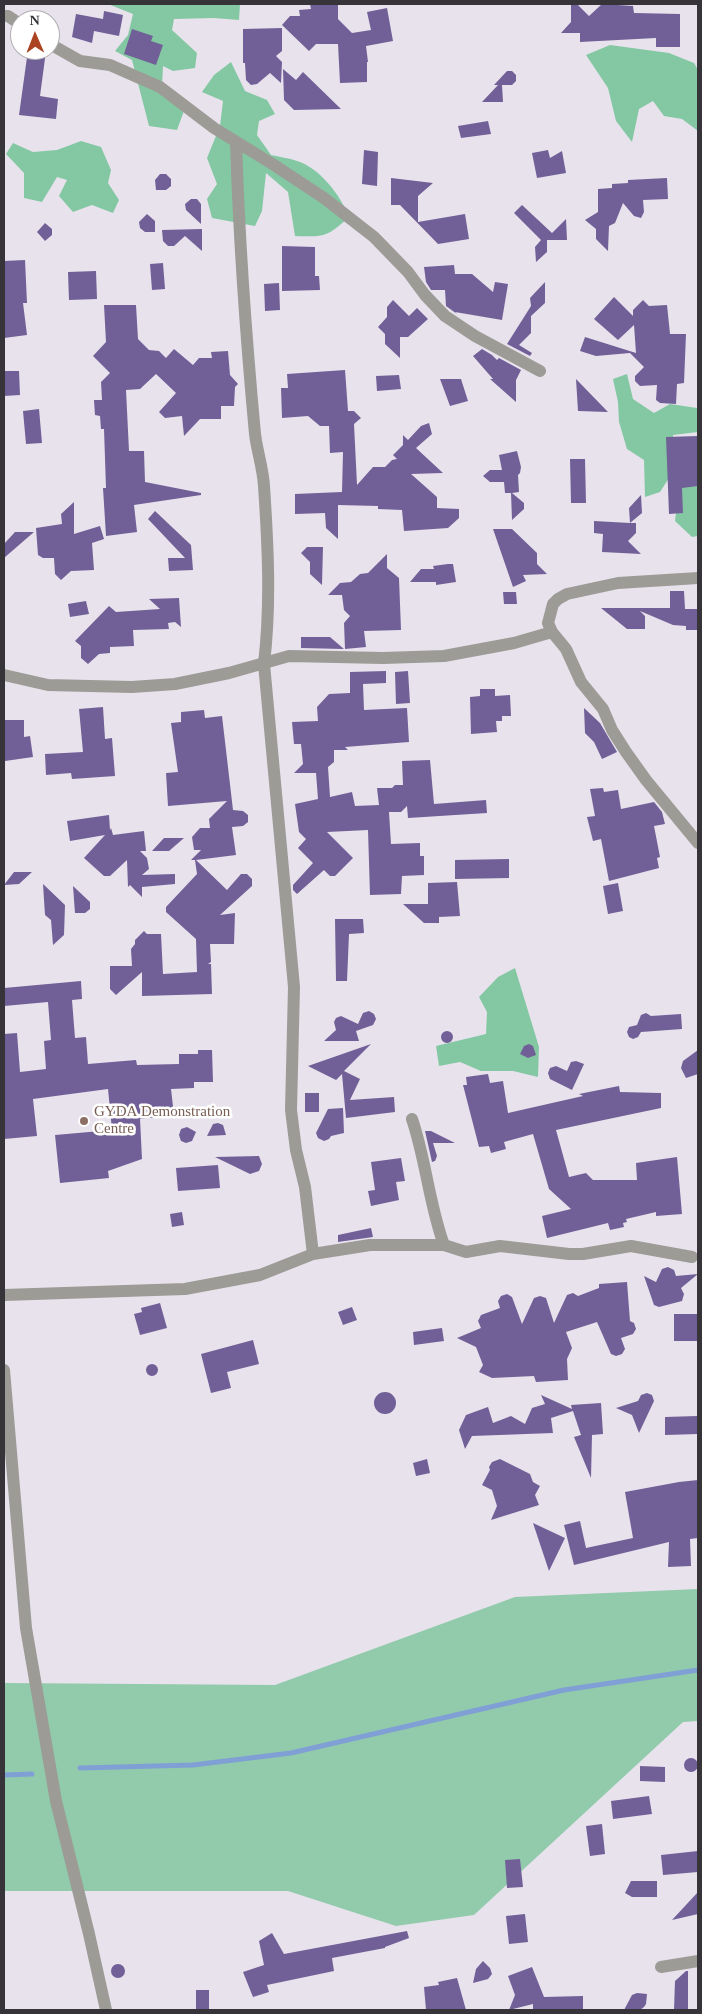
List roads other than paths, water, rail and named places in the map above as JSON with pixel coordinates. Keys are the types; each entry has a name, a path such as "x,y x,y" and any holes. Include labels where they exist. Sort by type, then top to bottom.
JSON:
{"street":[{"path":"60,50 80,61 110,65 160,87 236,142 324,198 374,237 408,272 425,295 445,316 540,372"},
{"path":"236,142 239,238 245,323 256,436 264,485 269,570 268,633 264,664 294,987 291,1110 296,1150 305,1187 313,1254"},
{"path":"698,578 618,583 567,594 553,604 548,623 552,632 566,649 581,682 603,709 612,730 626,752 646,780 698,843"},
{"path":"4,675 48,685 132,687 175,684 264,664 289,656 383,658 444,656 514,643 552,632"},
{"path":"412,1119 420,1140 444,1245"},
{"path":"4,1295 185,1289 260,1275 313,1254 370,1245 444,1245 466,1252 500,1246 569,1254 583,1254 631,1246 692,1257"},
{"path":"4,1370 26,1628 56,1800 106,2010"},
{"path":"661,1967 698,1961"}],"waterway":[{"path":"80,1768 193,1765 291,1753 564,1690 698,1670"},
{"path":"4,1775 32,1774"}],"place":[{"name":"GYDA Demonstration Centre","path":"84,1121"}]}
